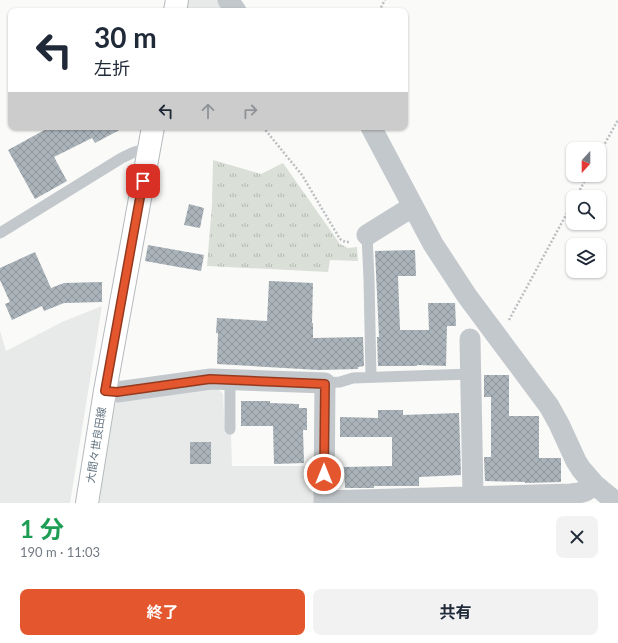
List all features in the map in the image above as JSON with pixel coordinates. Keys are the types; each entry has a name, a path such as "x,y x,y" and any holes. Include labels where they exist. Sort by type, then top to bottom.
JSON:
{"main road":[{"name":"大間々世良田線","path":"87,503 105,391 152,130"}],"street":[{"path":"373,130 412,207 433,244 467,296 549,406 576,461 594,484 617,503"},
{"path":"367,235 412,207"},
{"path":"469,499 471,374 470,339"},
{"path":"105,391 117,392 210,379 325,384 324,502 469,499 582,493 594,484"}],"lane":[{"path":"0,233 120,159 142,149 149,150"},
{"path":"367,235 371,377"},
{"path":"325,384 353,378 471,374"},
{"path":"230,380 230,429"}],"path":[{"path":"606,142 618,120"},
{"path":"265,130 302,175 340,238 345,242 352,242 367,235"},
{"path":"494,334 510,319 566,215"}],"shaded area":[{"path":"187,0 219,0 225,8 185,8"},
{"path":"102,306 70,503 0,503 0,331 6,351 62,322"},
{"path":"217,387 223,394 225,433 231,433 232,466 316,466 314,503 96,503 117,400"}],"green space":[{"path":"213,160 261,174 283,163 340,244 348,248 357,247 358,261 330,260 328,272 207,266 212,205"}],"building":[{"path":"45,130 119,130 95,143 92,138 54,157 67,181 35,199 8,150"},
{"path":"189,204 204,208 200,228 184,225"},
{"path":"148,245 204,255 201,271 145,261"},
{"path":"415,250 416,276 398,276 400,330 429,330 428,303 455,303 456,326 447,326 446,366 378,366 377,337 379,337 375,251"},
{"path":"35,252 51,288 64,283 102,282 102,302 64,303 44,311 42,306 12,320 5,304 10,302 0,280 0,268"},
{"path":"269,281 313,283 313,338 363,337 364,366 358,367 358,369 319,370 217,364 217,318 267,321"},
{"path":"484,375 509,375 509,416 539,416 539,458 561,458 561,482 525,483 485,481 484,457 491,457 491,397 484,397"},
{"path":"241,401 270,401 270,403 299,404 299,408 307,408 307,430 303,430 304,463 274,464 273,426 241,426"},
{"path":"378,410 403,410 403,415 459,413 461,475 419,477 419,486 374,486 374,488 345,488 344,467 392,466 392,437 340,437 340,417 378,418"},
{"path":"190,442 211,442 211,464 190,464"}],"route":[{"path":"143,181 105,391 117,392 210,379 325,384 324,474"}]}
